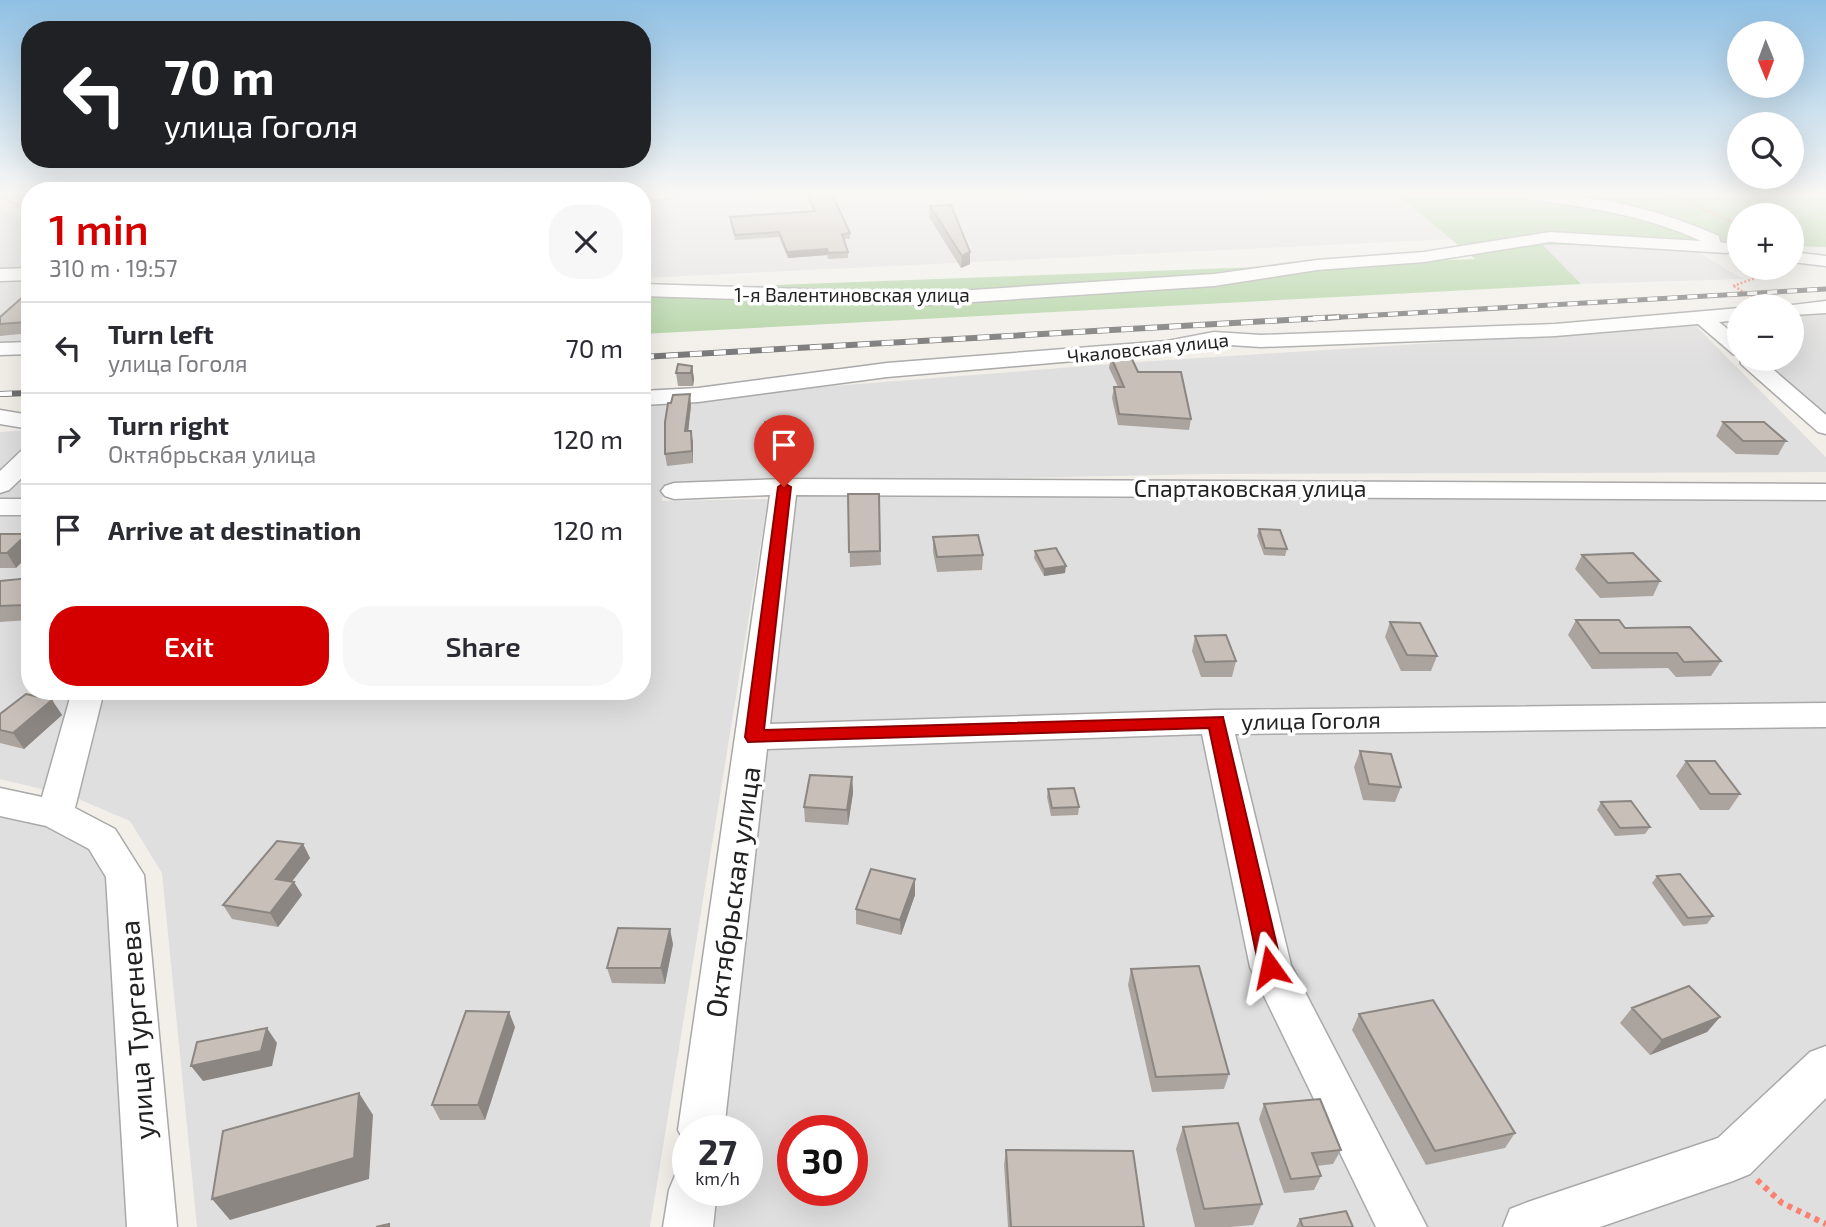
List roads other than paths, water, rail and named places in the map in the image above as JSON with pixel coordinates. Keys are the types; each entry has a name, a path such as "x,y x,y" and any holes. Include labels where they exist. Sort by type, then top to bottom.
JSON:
{"street":[{"name":"1-я Валентиновская улица","path":"651,291 927,299 1214,280 1317,265 1424,257 1460,251"},
{"path":"1804,258 1826,261"},
{"path":"0,275 21,274"},
{"path":"1804,308 1826,307"},
{"name":"Чкаловская улица","path":"651,398 698,395 887,370 1167,347 1214,338 1261,341 1555,330 1727,315"},
{"path":"1703,318 1727,339"},
{"path":"0,349 21,348"},
{"path":"1763,371 1826,427"},
{"path":"0,417 21,420"},
{"path":"0,485 21,465"},
{"name":"Спартаковская улица","path":"674,491 784,487 1826,492"},
{"name":"Октябрьская улица","path":"703,1115 754,737 784,487"},
{"path":"0,507 21,507"},
{"path":"0,802 55,814 86,700"},
{"name":"улица Гоголя","path":"754,737 1216,722 1826,715"},
{"path":"1216,722 1270,967 1402,1227"},
{"name":"улица Тургенева","path":"55,814 102,839 125,875 152,1227"},
{"path":"1528,1227 1733,1157 1826,1067"},
{"path":"688,1227 691,1206"}],"railway":[{"path":"1308,319 1826,289"},
{"path":"651,356 1339,317"},
{"path":"0,394 21,393"}]}
